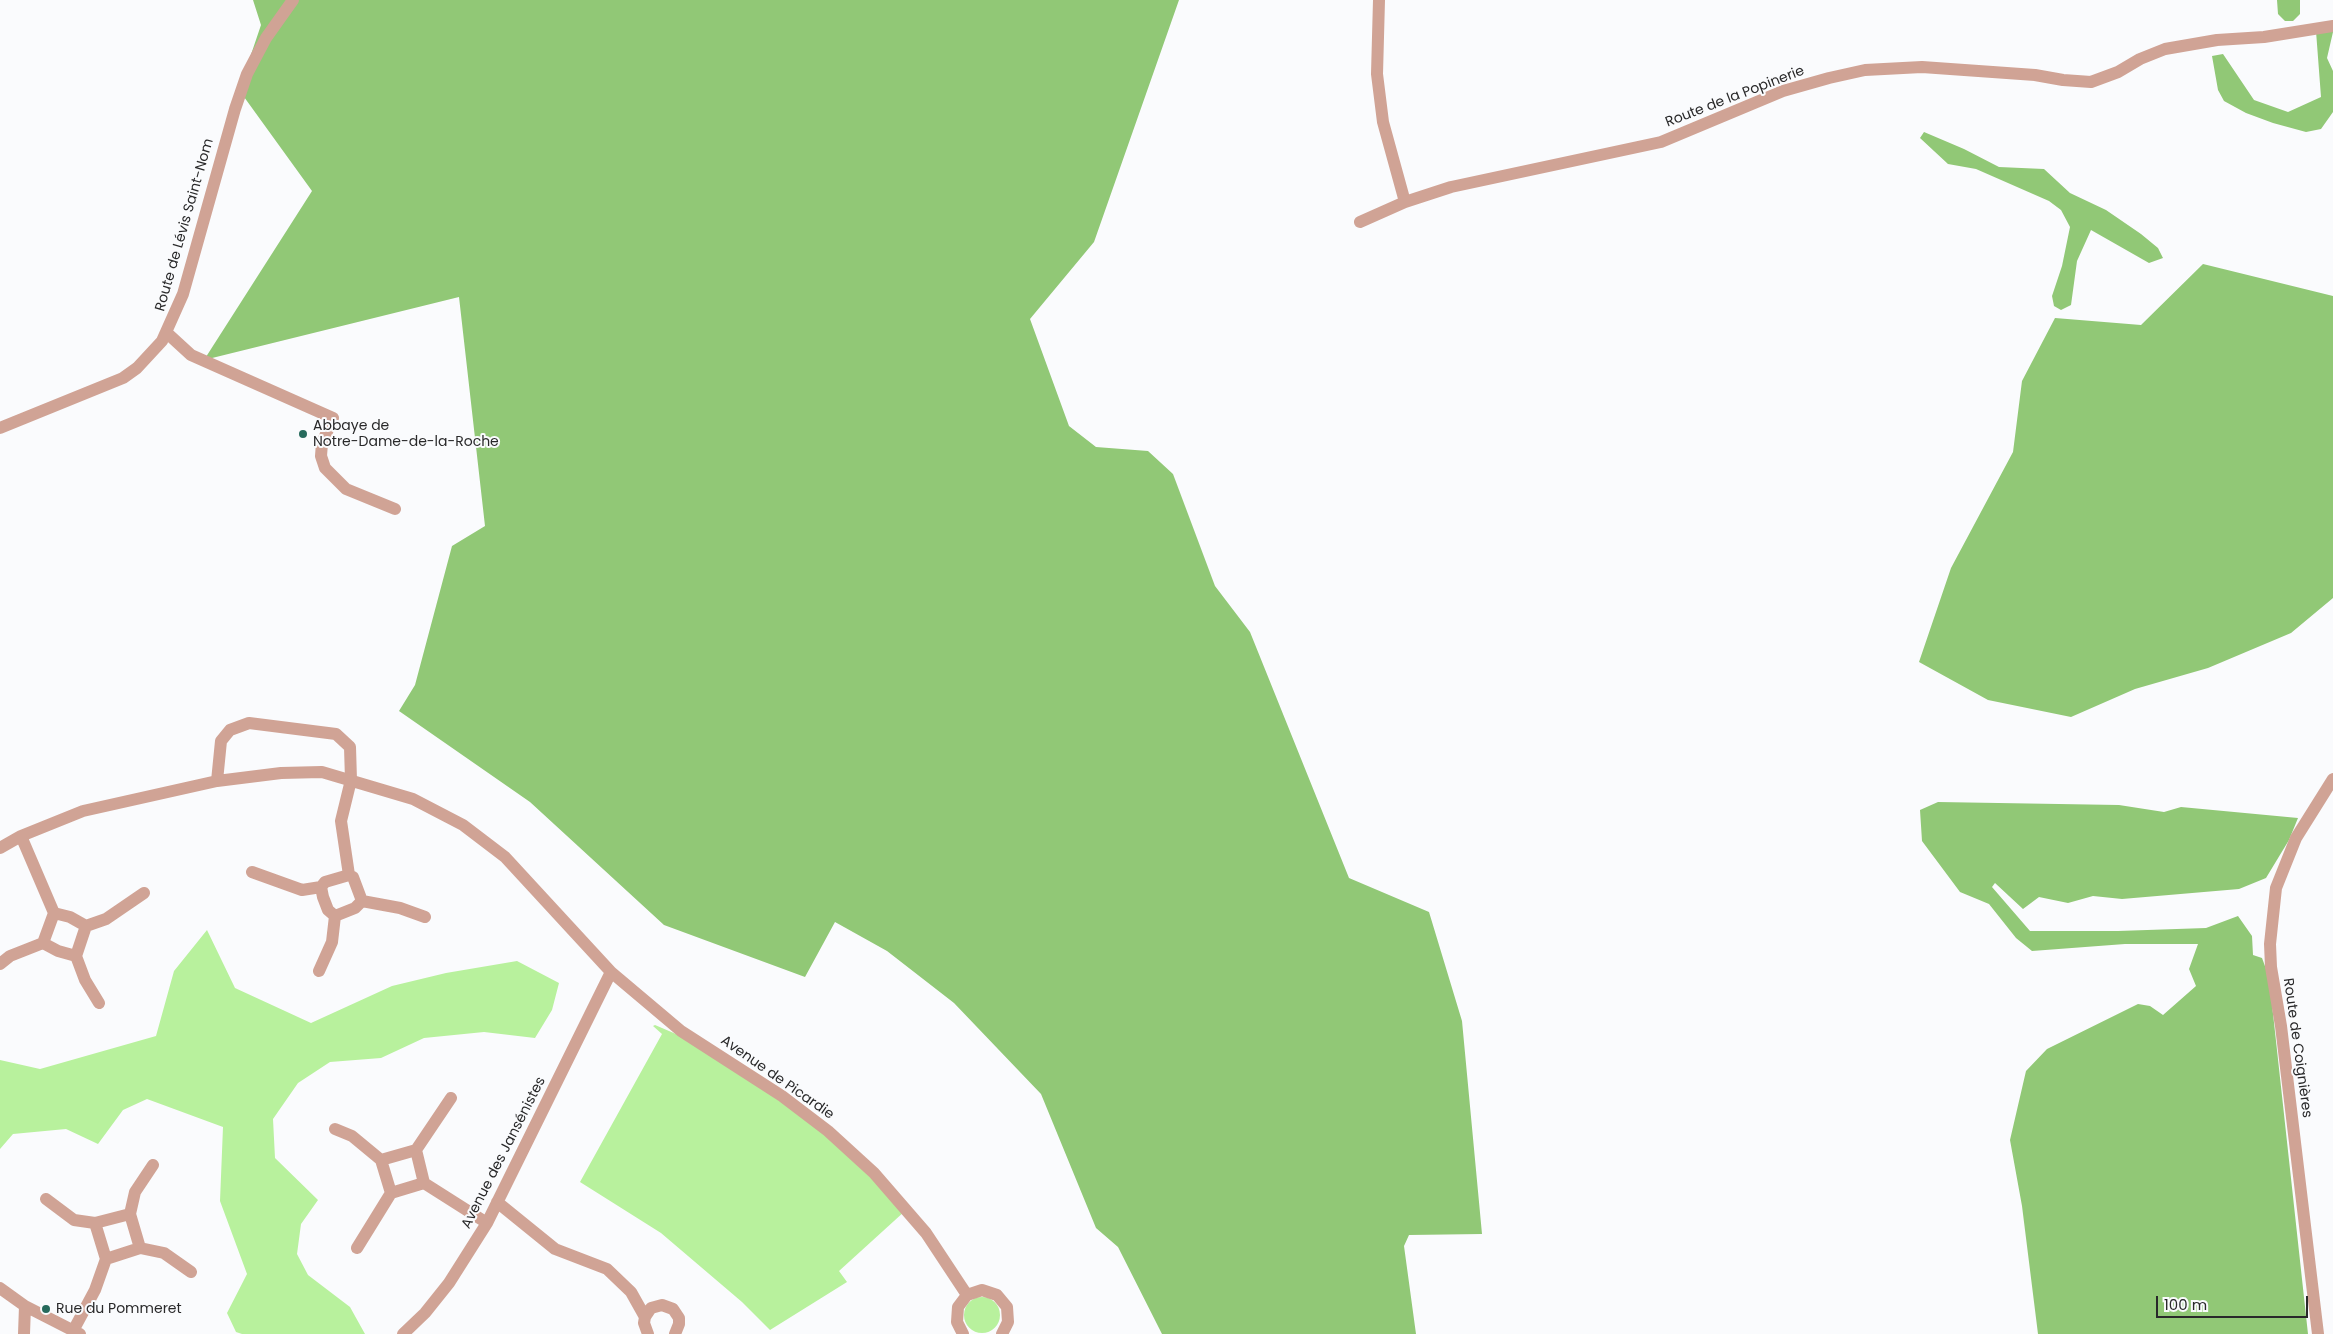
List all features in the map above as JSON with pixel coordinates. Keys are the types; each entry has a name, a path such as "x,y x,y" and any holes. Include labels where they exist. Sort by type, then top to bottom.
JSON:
{"street":[{"name":"Route de Lévis Saint-Nom","path":"0,428 123,378 147,359 167,333 187,283 235,110 247,74 258,52 293,0"},
{"path":"1379,0 1376,74 1383,122 1405,202"},
{"name":"Route de la Popinerie","path":"1360,222 1405,202 1450,187 1662,142 1783,91 1865,70 1922,67 2035,75 2091,82 2118,72 2140,59 2165,49 2217,40 2264,37 2333,26"},
{"path":"167,333 191,355 333,418 322,443 321,456 325,468 346,489 395,508"},
{"path":"217,781 221,741 230,730 250,723 336,734 350,747 351,780 341,821 348,874"},
{"name":"Avenue de Picardie","path":"0,848 21,836 82,811 217,781 281,772 322,772 413,799 463,825 505,857 611,972 681,1031 782,1096 828,1131 867,1167 926,1233 968,1294"},
{"name":"Route de Coignières","path":"2318,1334 2281,1026 2271,967 2270,944 2276,888 2296,838 2333,780"},
{"path":"0,964 10,956 43,943 54,913 21,836"},
{"path":"252,872 302,890 321,887 325,882 348,874"},
{"path":"348,874 353,877 362,901"},
{"path":"321,887 328,910 335,916"},
{"path":"54,913 70,917 86,926 106,919 144,893"},
{"path":"335,916 355,908 362,901"},
{"path":"362,901 400,908 425,917"},
{"path":"319,971 332,942 335,916"},
{"path":"86,926 76,956 85,980 99,1003"},
{"path":"43,943 58,951 76,956"},
{"name":"Avenue des Jansénistes","path":"403,1334 424,1313 449,1283 498,1202 611,972"},
{"path":"381,1160 416,1150 451,1098"},
{"path":"335,1129 352,1136 381,1160 391,1194"},
{"path":"416,1150 424,1183 486,1222"},
{"path":"140,1248 130,1214 135,1192 154,1165"},
{"path":"357,1248 391,1194 424,1183"},
{"path":"46,1199 74,1220 95,1223 130,1214"},
{"path":"498,1202 555,1249 607,1269 631,1292 645,1318 645,1329 648,1334"},
{"path":"0,1288 25,1306 76,1332 106,1259 95,1223"},
{"path":"106,1259 140,1248 164,1253 191,1272"},
{"path":"958,1332 956,1314 958,1306 968,1294 975,1291 990,1291 1003,1300 1009,1314 1008,1322 1002,1334"},
{"path":"645,1318 652,1308 662,1305 668,1306 673,1309 679,1318 675,1334"},
{"path":"24,1334 25,1306"}],"green space":[{"path":"253,0 1179,0 1094,242 1030,319 1069,426 1096,447 1148,451 1173,474 1215,586 1250,632 1349,878 1429,912 1462,1021 1482,1234 1409,1235 1404,1246 1416,1334 1162,1334 1118,1247 1096,1228 1041,1094 954,1003 887,951 835,922 805,977 664,925 530,802 399,711 415,685 452,546 485,526 459,297 204,360 312,191 239,90 261,25"},
{"path":"2277,0 2300,0 2300,14 2293,21 2285,21 2278,14"},
{"path":"2316,31 2333,32 2327,58 2333,71 2333,112 2321,129 2306,132 2273,123 2246,113 2224,101 2218,90 2212,56 2223,54 2254,100 2288,112 2321,97"},
{"path":"1924,132 1964,149 1999,167 2044,169 2070,193 2106,210 2141,234 2158,248 2163,258 2149,263 2091,230 2077,261 2071,305 2061,310 2054,306 2052,296 2062,266 2070,227 2061,210 2049,201 1976,169 1948,164 1920,138"},
{"path":"2203,264 2333,296 2333,598 2291,633 2208,668 2135,689 2071,717 1988,700 1919,662 1951,568 2013,452 2022,381 2055,318 2141,325"},
{"path":"1938,802 2119,805 2164,812 2181,807 2298,818 2289,840 2266,878 2239,889 2122,899 2093,896 2068,903 2039,897 2023,909 1995,883 1992,887 2030,931 2206,928 2238,916 2252,936 2253,955 2262,958 2269,977 2308,1334 2038,1334 2022,1206 2010,1140 2026,1071 2047,1049 2138,1004 2150,1006 2163,1015 2196,986 2189,969 2198,944 2125,944 2032,951 2016,938 1989,904 1960,892 1922,841 1920,810"},
{"path":"207,930 235,988 311,1023 392,986 446,973 517,961 559,983 552,1010 535,1038 484,1032 424,1038 381,1058 330,1062 298,1083 273,1119 275,1158 318,1200 301,1224 297,1254 308,1275 350,1307 365,1334 242,1334 236,1332 227,1313 247,1274 220,1201 223,1127 147,1099 123,1110 98,1144 66,1129 13,1134 0,1149 0,1060 40,1069 156,1036 174,971"},
{"path":"655,1025 683,1037 816,1125 905,1211 839,1271 847,1282 770,1330 742,1302 661,1233 580,1182 662,1034 653,1026"},
{"path":"982,1297 989,1298 995,1302 999,1308 999,1322 995,1328 989,1332 982,1333 975,1332 969,1328 965,1322 964,1315 965,1308 969,1302 975,1298"}],"place":[{"name":"Abbaye de Notre-Dame-de-la-Roche","path":"303,434"},
{"name":"Rue du Pommeret","path":"46,1309"}]}
